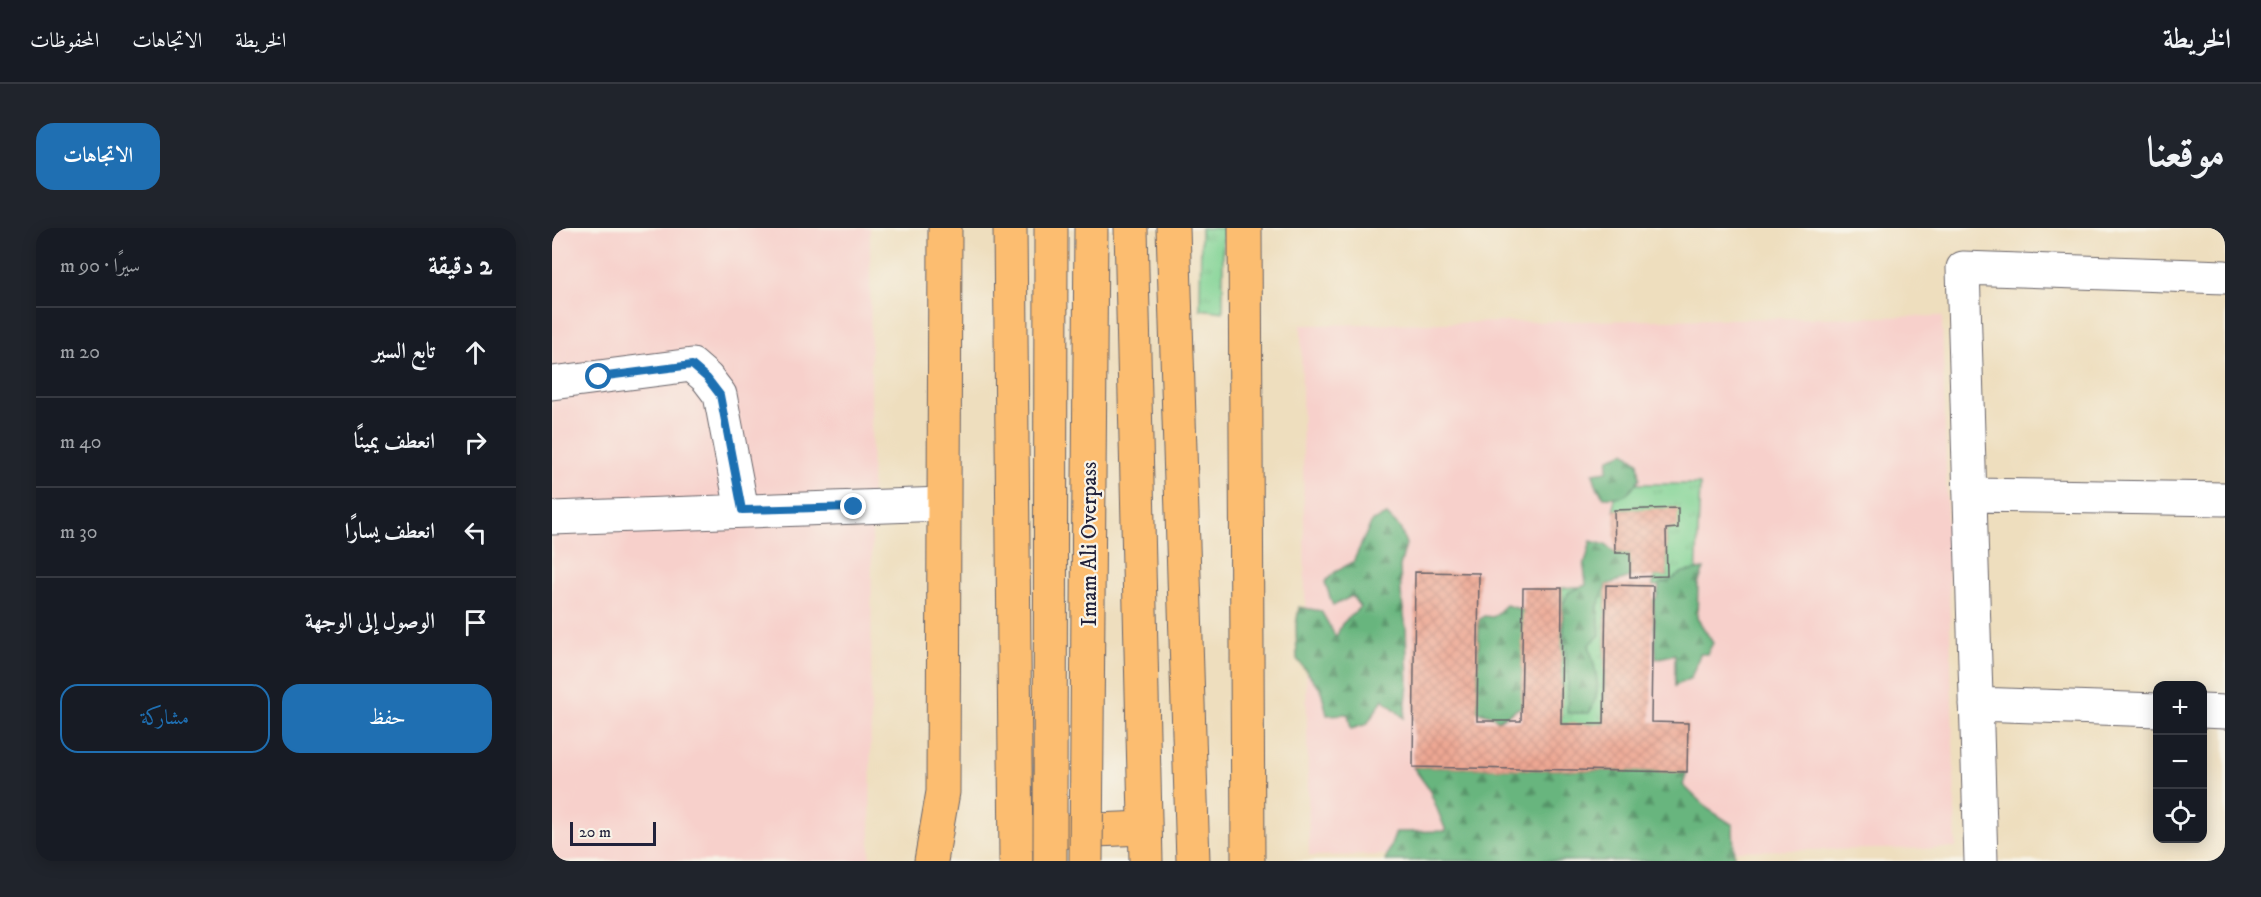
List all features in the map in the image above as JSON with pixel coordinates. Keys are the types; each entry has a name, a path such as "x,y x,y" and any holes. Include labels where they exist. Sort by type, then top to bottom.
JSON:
{"main road":[{"path":"930,861 943,792 945,228"},
{"path":"1010,228 1016,847 1145,828"},
{"name":"Imam Ali Overpass","path":"1050,861 1051,228"},
{"name":"Imam Ali Overpass","path":"1086,861 1091,228"},
{"path":"1131,228 1146,861"},
{"path":"1173,228 1193,861"},
{"path":"1245,228 1248,861"}],"street":[{"path":"1981,861 1963,268 2225,277"},
{"path":"552,383 692,365 707,378 720,395 742,510"},
{"path":"1970,495 2225,499"},
{"path":"552,518 943,504"},
{"path":"1976,704 2153,710"},
{"path":"2207,711 2225,712"}],"shaded area":[{"path":"552,228 870,228 872,544 870,861 552,861"},
{"path":"1942,316 1956,848 1309,856 1301,325"}],"green space":[{"path":"1201,228 1223,228 1223,312 1200,309"},
{"path":"1625,452 1638,462 1640,478 1626,495 1604,497 1597,488 1593,473 1607,471 1609,458"},
{"path":"1614,484 1700,484 1696,581 1653,586 1654,576 1667,576 1666,529 1677,509 1614,510"},
{"path":"1387,515 1400,528 1406,544 1400,566 1406,628 1408,685 1404,718 1383,699 1367,724 1351,729 1348,714 1327,715 1321,690 1297,659 1296,625 1299,607 1321,611 1336,637 1342,624 1360,607 1352,596 1333,606 1325,582 1335,572 1353,562 1372,521"},
{"path":"1591,541 1606,545 1615,553 1630,553 1630,577 1606,585 1598,606 1600,635 1589,645 1597,680 1594,705 1589,713 1567,713 1568,677 1562,606 1569,592 1586,585 1584,567"},
{"path":"1704,569 1698,584 1697,618 1713,643 1707,654 1700,654 1691,678 1675,686 1675,654 1656,659 1653,600 1656,599 1660,583 1671,580 1683,572"},
{"path":"1606,585 1604,724 1561,724 1562,588"},
{"path":"1506,605 1523,610 1522,706 1498,721 1493,716 1477,711 1479,620 1484,616 1493,617"},
{"path":"1413,767 1687,772 1683,785 1708,809 1733,825 1734,858 1725,861 1385,861 1396,832 1446,831 1429,789"}],"building":[{"path":"1678,508 1678,528 1666,529 1667,576 1630,577 1630,553 1615,553 1614,510"},
{"path":"1415,572 1479,573 1477,721 1521,721 1523,588 1562,588 1561,724 1604,724 1606,585 1653,586 1651,722 1688,723 1687,772 1413,767"}],"route":[{"path":"599,377 692,365 707,378 720,395 742,510 854,507"}]}
